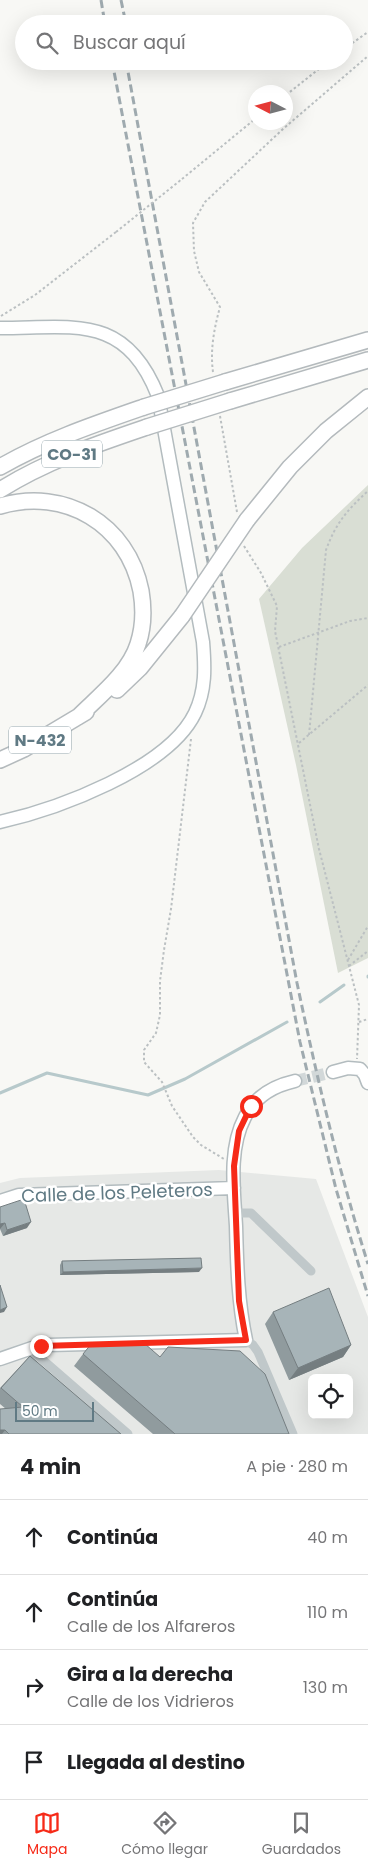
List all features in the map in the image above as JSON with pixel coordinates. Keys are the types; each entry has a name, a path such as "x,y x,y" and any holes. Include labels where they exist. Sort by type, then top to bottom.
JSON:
{"highway":[{"name":"CO-31","path":"0,468 60,438 94,424 225,382 368,340"},
{"name":"CO-31","path":"0,490 41,467 94,445 147,427 225,406 368,360"},
{"path":"78,717 104,701 140,668 182,616 242,516 326,431 368,397"},
{"path":"0,506 13,502 47,501 72,507 88,514 104,526 118,541 130,558 138,578 143,603 143,622 138,644 132,658 104,691 78,717"},
{"name":"N-432","path":"0,760 24,749 78,717"}],"street":[{"path":"0,328 68,326 107,334 133,352 151,378 158,396 203,642 205,667 204,684 194,715 178,737 157,754 136,768 76,799 45,810 0,822"},
{"path":"333,1072 348,1068 358,1069 365,1074 368,1083"},
{"path":"246,1340 239,1301 234,1188 234,1166 239,1131 251,1106 271,1089 295,1080"},
{"name":"Calle de los Peleteros","path":"0,1201 19,1195 32,1194 234,1188"},
{"path":"235,1213 251,1214 312,1271"},
{"path":"3,1361 26,1350 48,1345 246,1340 258,1352 294,1434"},
{"path":"26,1350 37,1355 128,1434"}],"path":[{"path":"353,43 368,32"},
{"path":"353,69 368,56"},
{"path":"293,89 318,70"},
{"path":"213,372 213,332 220,307 199,272 194,251 193,223 205,202 290,122 351,70"},
{"path":"0,316 35,295 248,125"},
{"path":"225,406 242,516"},
{"path":"309,735 326,550 333,531 350,508 368,491"},
{"path":"243,538 244,547 261,573 277,606 275,631 319,849 359,1005 358,1069"},
{"path":"278,647 350,621 368,618"},
{"path":"298,744 368,684"},
{"path":"192,735 171,909 160,981 160,1016 156,1033 144,1050 144,1063 162,1082 172,1106 193,1137 201,1145 234,1166"},
{"path":"348,960 368,926"},
{"path":"349,966 368,951"},
{"path":"359,1022 368,1019"}],"shaded area":[{"path":"368,485 368,958 338,973 296,765 259,599 302,548"},
{"path":"219,1170 316,1179 368,1317 368,1434 0,1434 0,1183 20,1178"}],"building":[{"path":"24,1199 31,1222 7,1230 5,1223 0,1224 0,1207"},
{"path":"201,1258 202,1268 63,1272 62,1261"},
{"path":"0,1285 7,1307 0,1310"},
{"path":"329,1288 351,1345 298,1368 273,1312"},
{"path":"92,1343 144,1343 160,1357 168,1347 240,1351 265,1374 289,1434 175,1434 83,1354"},
{"path":"30,1356 121,1434 9,1434 5,1430 0,1430 0,1409 23,1407 1,1388"}],"waterway":[{"path":"320,1002 344,985"},
{"path":"0,1093 47,1073 148,1095 185,1079 287,1022"}],"tunnel":[{"path":"295,1081 333,1072"}],"railway":[{"path":"101,0 104,15"},
{"path":"121,0 124,15"},
{"path":"114,70 300,1042 336,1189 368,1296"},
{"path":"128,70 297,983 329,1125 347,1195 368,1264"}],"route":[{"path":"41,1346 246,1340 239,1301 234,1154 239,1131 251,1106"}]}
